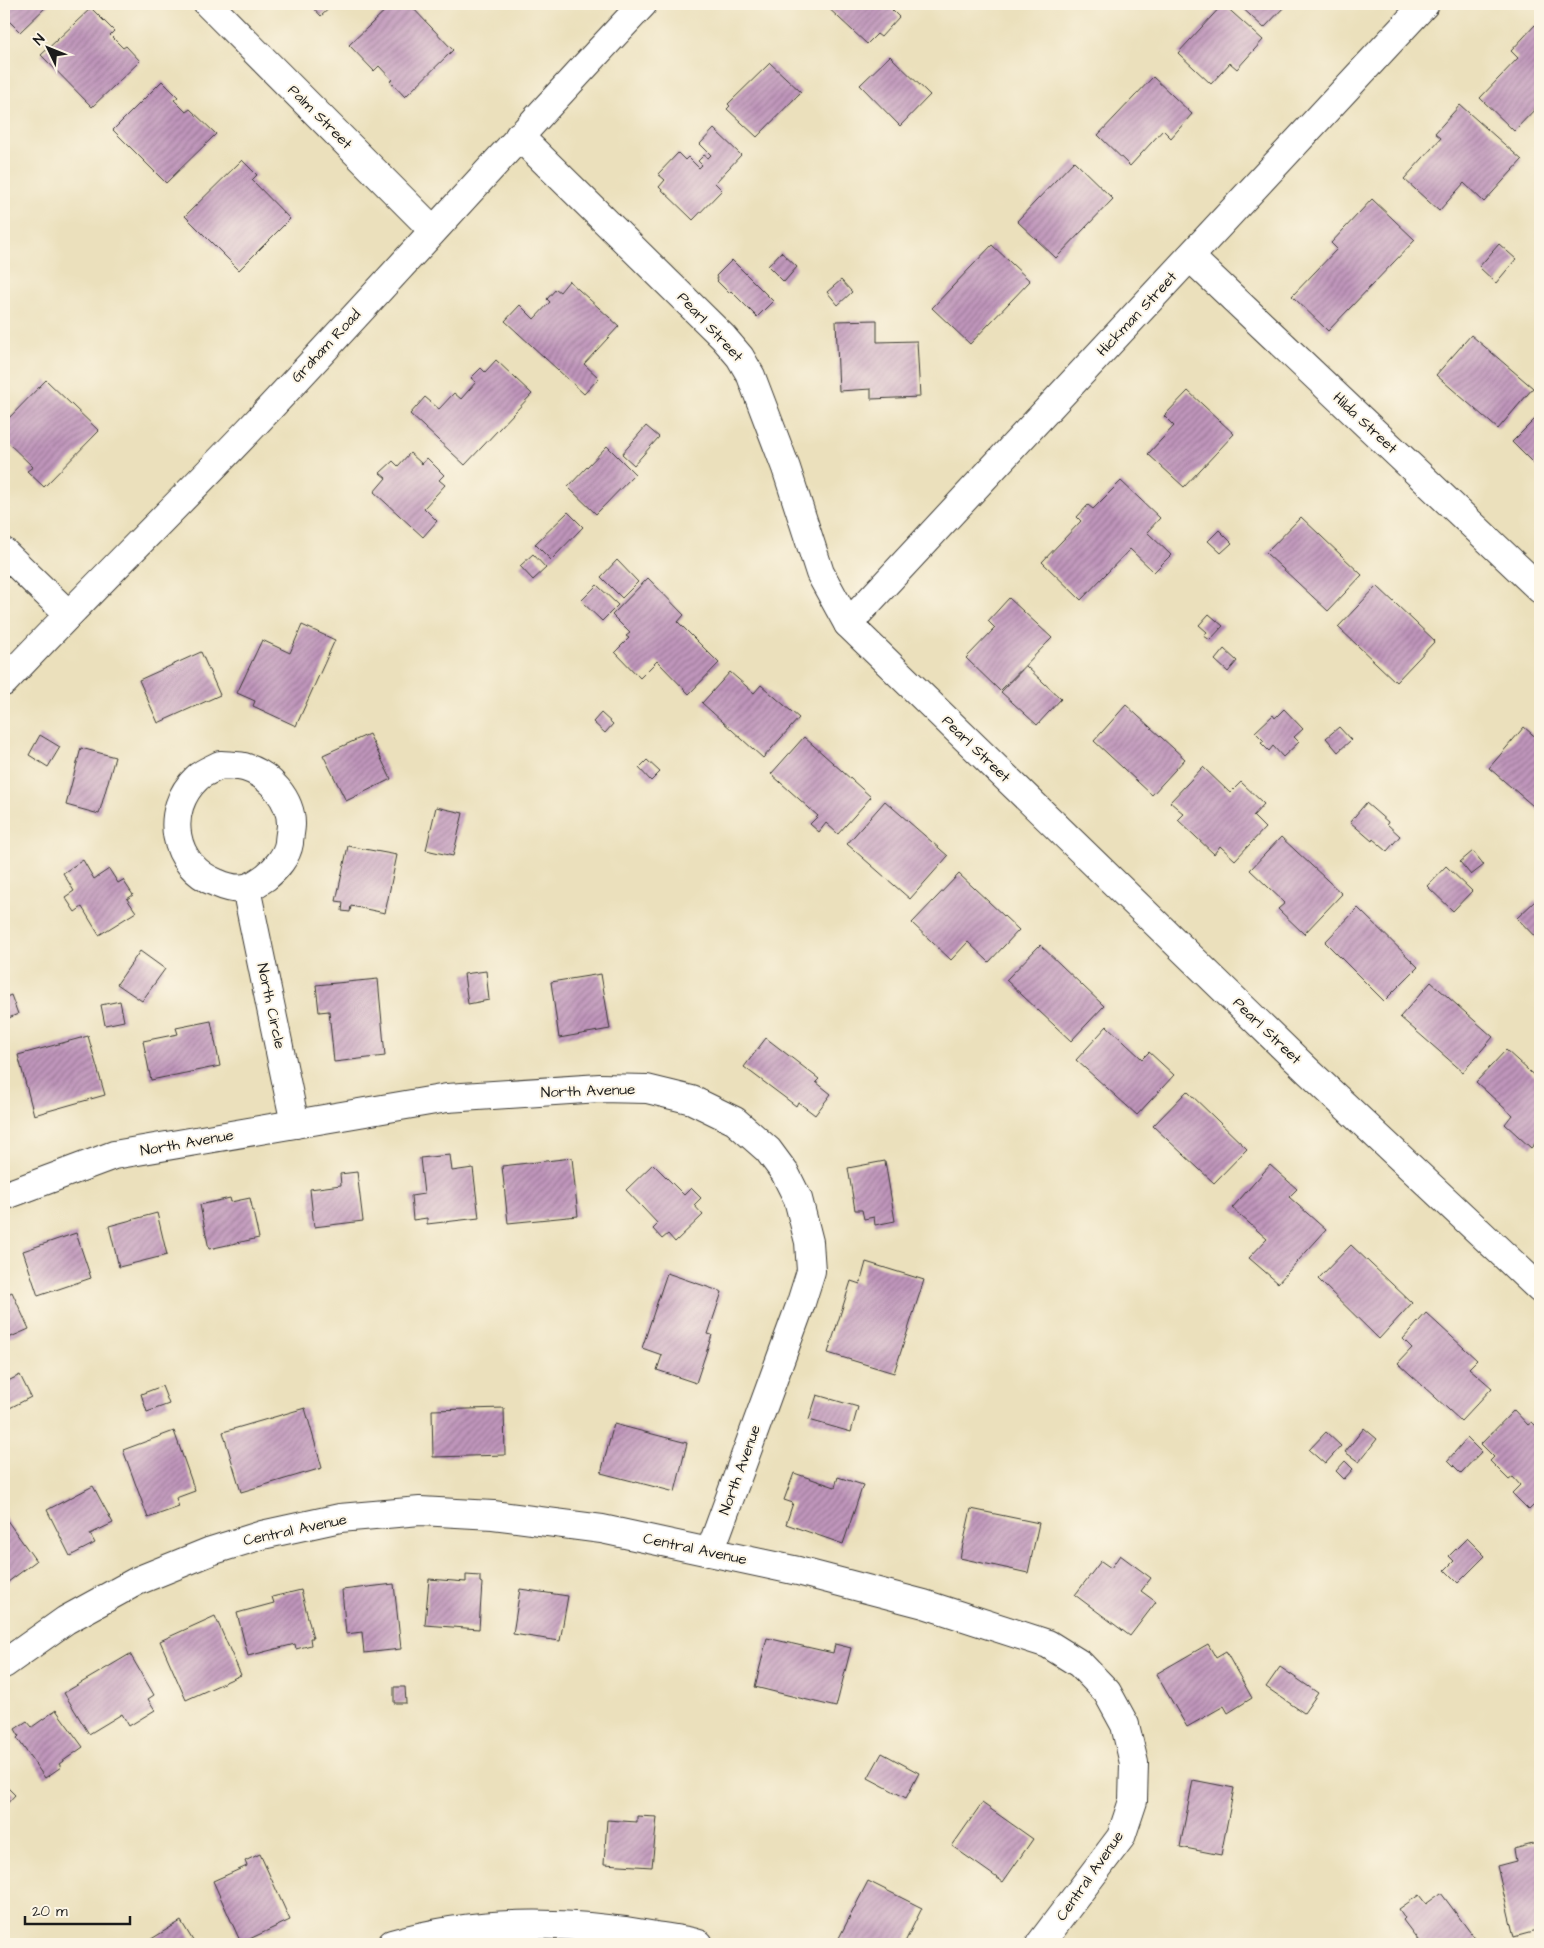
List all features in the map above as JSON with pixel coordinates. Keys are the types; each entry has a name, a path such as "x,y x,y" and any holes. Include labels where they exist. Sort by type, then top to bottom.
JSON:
{"street":[{"name":"Palm Street","path":"208,4 433,230"},
{"name":"Graham Road","path":"4,682 68,614 251,428 643,4"},
{"name":"Hickman Street","path":"848,624 1425,4"},
{"name":"Pearl Street","path":"519,136 723,337 740,357 751,376 782,459 820,573 848,624 1307,1070 1540,1289"},
{"name":"Hilda Street","path":"1190,257 1540,589"},
{"path":"4,552 68,614"},
{"path":"220,765 245,767 261,774 274,785 283,799 287,806 291,823 288,848 275,870 256,884 246,888 229,888 206,879 187,862 177,838 176,821 182,797 198,777 220,765"},
{"name":"North Circle","path":"246,888 295,1124"},
{"name":"North Avenue","path":"4,1196 114,1155 446,1098 600,1088 647,1089 692,1100 735,1121 768,1150 785,1173 798,1199 809,1242 811,1271 710,1552"},
{"name":"Central Avenue","path":"4,1664 66,1620 137,1581 211,1550 262,1535 340,1518 420,1511 493,1514 602,1529 798,1571 924,1604 1048,1644 1080,1664 1107,1692 1125,1725 1134,1762 1133,1801 1121,1838 1040,1944"},
{"path":"392,1944 414,1938 487,1926 536,1924 615,1929 699,1944"}],"building":[{"path":"4,4 49,4 20,32 4,16"},
{"path":"310,4 334,4 321,16"},
{"path":"392,4 409,4 453,50 405,97 379,66 374,71 349,45"},
{"path":"824,4 898,4 892,10 899,17 881,37 877,34 867,44"},
{"path":"1223,4 1263,40 1237,69 1230,63 1211,84 1178,53"},
{"path":"1238,4 1287,4 1264,28"},
{"path":"91,8 114,31 110,35 123,48 126,46 140,61 92,107 41,55"},
{"path":"1535,25 1540,30 1540,104 1514,131 1480,98 1518,58 1511,51"},
{"path":"890,56 930,95 900,126 860,85"},
{"path":"770,63 801,92 757,137 727,109 730,106 728,104"},
{"path":"1153,77 1192,114 1171,138 1163,130 1130,166 1098,135"},
{"path":"162,81 178,97 174,100 186,112 190,109 216,134 166,183 113,130"},
{"path":"1460,105 1522,160 1484,202 1464,183 1439,211 1404,179 1441,138 1435,133"},
{"path":"714,129 741,155 715,183 722,190 693,220 659,187 665,180 658,174 678,153 685,160 688,157 699,168 702,165 698,161 704,155 708,158 711,155 700,144"},
{"path":"242,160 257,175 252,180 290,219 239,270 185,216"},
{"path":"1074,161 1113,199 1056,258 1017,221"},
{"path":"1372,199 1415,240 1328,331 1292,296 1337,249 1331,243"},
{"path":"1499,244 1516,259 1496,283 1479,267"},
{"path":"992,245 1030,281 970,344 932,308"},
{"path":"781,252 797,267 784,282 768,266"},
{"path":"732,260 773,301 757,317 731,291 729,293 717,281 716,276"},
{"path":"841,280 852,292 838,305 827,292"},
{"path":"569,281 619,326 584,364 599,378 584,394 505,321 520,305 534,319 550,302 547,299 556,289 560,292"},
{"path":"877,320 877,342 917,341 920,397 871,399 871,389 839,391 836,321"},
{"path":"1471,335 1533,388 1498,429 1436,375"},
{"path":"496,360 532,394 465,465 410,414 425,397 439,409 454,393 461,399 476,382 471,378 481,368 485,372"},
{"path":"46,380 99,431 44,487 27,471 33,467 4,439 4,423"},
{"path":"1188,391 1234,434 1184,487 1148,454 1174,426 1164,416"},
{"path":"1540,414 1540,470 1512,442"},
{"path":"646,426 659,437 634,465 622,454"},
{"path":"607,446 635,474 596,514 568,487"},
{"path":"410,453 422,464 427,458 444,475 439,480 445,485 424,508 437,521 423,537 374,492 386,478 380,473 393,461 398,466"},
{"path":"1121,481 1160,518 1147,532 1171,555 1154,572 1130,549 1081,600 1042,562 1081,521 1077,517 1088,505 1093,509"},
{"path":"568,512 583,527 551,560 535,544"},
{"path":"1301,517 1362,575 1328,611 1266,553"},
{"path":"1219,530 1232,543 1221,553 1208,541"},
{"path":"533,554 546,568 533,580 520,566"},
{"path":"617,560 638,582 622,598 601,577"},
{"path":"648,578 684,615 678,622 719,663 689,694 657,661 640,678 615,652 629,638 626,636 630,633 612,615"},
{"path":"597,585 618,605 602,621 581,601"},
{"path":"1377,586 1435,641 1396,682 1338,627"},
{"path":"1009,598 1052,638 1000,691 966,658 995,628 988,621"},
{"path":"1209,614 1223,626 1210,640 1204,636 1207,632 1199,625"},
{"path":"302,625 335,640 296,726 253,706 255,701 237,693 262,640 290,653"},
{"path":"1224,649 1237,661 1228,672 1215,660"},
{"path":"201,652 220,695 158,723 139,680"},
{"path":"1026,666 1061,699 1037,725 1001,692"},
{"path":"730,672 754,693 761,685 799,718 763,758 702,703"},
{"path":"1126,705 1185,759 1152,795 1094,741"},
{"path":"1284,709 1303,729 1294,737 1299,742 1283,757 1273,746 1269,751 1261,743 1264,741 1255,732 1273,715 1275,718"},
{"path":"601,713 613,724 605,733 593,722"},
{"path":"1339,727 1351,740 1338,752 1326,738"},
{"path":"1524,727 1540,741 1540,812 1489,768"},
{"path":"369,734 391,779 346,801 323,755"},
{"path":"40,735 60,747 48,767 29,755"},
{"path":"804,737 871,797 838,834 826,823 819,832 810,824 818,816 771,774"},
{"path":"81,748 115,757 99,814 66,805"},
{"path":"647,760 660,772 651,781 639,768"},
{"path":"1203,767 1230,793 1241,782 1264,804 1253,816 1265,828 1235,860 1220,846 1214,854 1178,820 1184,814 1170,802"},
{"path":"885,801 948,856 910,899 847,844"},
{"path":"1366,803 1388,822 1387,824 1400,836 1387,851 1350,822"},
{"path":"436,807 463,813 453,856 426,850"},
{"path":"1281,837 1342,894 1304,934 1278,909 1285,903 1250,870"},
{"path":"348,846 397,855 385,913 351,906 350,912 342,911 343,902 336,901"},
{"path":"1473,851 1484,865 1471,875 1460,862"},
{"path":"83,860 94,879 109,869 118,883 123,880 133,895 127,899 136,912 99,935 82,907 75,912 65,897 74,891 63,873"},
{"path":"1446,866 1472,891 1453,911 1427,886"},
{"path":"959,874 1019,930 989,962 968,942 951,960 912,923"},
{"path":"1535,901 1540,906 1539,941 1517,918"},
{"path":"1358,908 1418,967 1384,1001 1325,942"},
{"path":"1040,945 1104,1006 1071,1041 1006,980"},
{"path":"140,951 165,969 142,1001 117,984"},
{"path":"486,971 489,1000 468,1004 464,974"},
{"path":"601,974 610,1029 559,1038 551,982"},
{"path":"378,979 385,1056 334,1062 329,1011 319,1012 316,985"},
{"path":"1431,982 1493,1037 1463,1072 1400,1017"},
{"path":"11,995 18,1014 4,1020 4,998"},
{"path":"120,1001 124,1021 105,1025 101,1005"},
{"path":"211,1021 220,1066 151,1080 143,1041 178,1034 176,1028"},
{"path":"1107,1026 1142,1059 1149,1052 1174,1075 1137,1115 1076,1060"},
{"path":"88,1036 105,1095 34,1115 18,1055"},
{"path":"766,1038 819,1079 816,1082 831,1094 815,1115 798,1102 796,1106 744,1067"},
{"path":"1506,1050 1540,1081 1540,1138 1531,1148 1505,1124 1512,1115 1476,1082"},
{"path":"1187,1091 1247,1149 1214,1183 1153,1126"},
{"path":"450,1155 452,1171 473,1168 479,1218 427,1224 427,1218 413,1220 411,1196 424,1194 420,1158"},
{"path":"572,1158 578,1216 508,1223 502,1166"},
{"path":"885,1161 895,1221 875,1225 874,1217 864,1219 862,1210 855,1210 848,1168"},
{"path":"653,1164 684,1195 691,1188 701,1198 694,1205 703,1215 675,1242 668,1234 662,1239 653,1229 658,1224 626,1190"},
{"path":"1270,1165 1297,1189 1289,1197 1326,1230 1278,1283 1249,1258 1267,1239 1232,1208"},
{"path":"357,1172 363,1221 314,1227 310,1189 341,1185 340,1174"},
{"path":"230,1198 231,1202 250,1198 259,1238 209,1249 200,1205"},
{"path":"157,1213 167,1255 119,1267 109,1226"},
{"path":"76,1233 91,1278 38,1296 23,1251"},
{"path":"1351,1245 1412,1303 1379,1339 1318,1279"},
{"path":"866,1262 924,1280 894,1373 828,1353 851,1281 860,1284"},
{"path":"667,1273 722,1292 708,1334 712,1335 696,1383 657,1370 662,1355 642,1348"},
{"path":"12,1292 29,1329 4,1340 4,1296"},
{"path":"1426,1313 1477,1360 1469,1368 1492,1388 1461,1421 1398,1363 1412,1348 1403,1339"},
{"path":"20,1375 31,1397 4,1411 4,1383"},
{"path":"162,1386 169,1404 147,1412 141,1394"},
{"path":"817,1395 858,1407 851,1432 809,1420"},
{"path":"305,1408 322,1468 241,1492 223,1432"},
{"path":"504,1408 505,1455 433,1457 432,1410"},
{"path":"1514,1410 1528,1425 1532,1422 1540,1430 1540,1499 1529,1510 1512,1493 1520,1485 1513,1477 1509,1480 1490,1461 1494,1457 1481,1444"},
{"path":"614,1424 687,1443 675,1492 601,1473"},
{"path":"1364,1428 1377,1439 1359,1462 1345,1452"},
{"path":"174,1431 195,1491 176,1498 179,1507 148,1518 123,1450"},
{"path":"1326,1432 1341,1446 1325,1464 1309,1450"},
{"path":"1467,1438 1481,1452 1461,1473 1448,1460"},
{"path":"1345,1461 1353,1469 1344,1479 1336,1471"},
{"path":"794,1473 835,1487 838,1477 863,1485 843,1544 786,1524 793,1503 784,1500"},
{"path":"93,1486 113,1523 90,1534 95,1543 70,1556 47,1510"},
{"path":"971,1509 1039,1523 1028,1573 960,1558"},
{"path":"4,1516 36,1561 4,1585"},
{"path":"1467,1538 1485,1556 1458,1583 1445,1570 1454,1561 1449,1556"},
{"path":"1120,1555 1151,1578 1141,1591 1156,1602 1130,1636 1075,1595 1101,1561 1111,1568"},
{"path":"466,1575 480,1576 480,1582 482,1583 479,1629 425,1625 429,1579 466,1582"},
{"path":"394,1584 401,1649 364,1653 362,1632 346,1634 342,1590"},
{"path":"520,1589 568,1596 560,1641 513,1634"},
{"path":"301,1590 313,1638 310,1638 311,1645 296,1649 295,1644 248,1656 237,1613 274,1603 272,1597"},
{"path":"215,1616 241,1675 186,1700 160,1641"},
{"path":"767,1638 833,1653 835,1644 851,1648 836,1707 755,1687"},
{"path":"1208,1644 1216,1658 1226,1652 1252,1698 1228,1713 1224,1706 1187,1727 1156,1674"},
{"path":"130,1654 154,1695 148,1699 155,1710 129,1726 122,1714 89,1734 64,1693"},
{"path":"1280,1667 1318,1693 1304,1713 1266,1687"},
{"path":"394,1687 405,1687 406,1703 394,1703"},
{"path":"56,1710 83,1747 59,1764 61,1767 45,1778 17,1738 19,1736 15,1729 27,1721 32,1727"},
{"path":"882,1753 919,1773 906,1798 868,1778"},
{"path":"1193,1780 1234,1788 1221,1855 1180,1847"},
{"path":"4,1784 15,1795 4,1807"},
{"path":"982,1803 1033,1839 1003,1882 952,1846"},
{"path":"637,1816 657,1817 652,1867 604,1864 607,1820 637,1822"},
{"path":"1540,1842 1540,1930 1514,1937 1497,1866 1516,1861 1514,1849"},
{"path":"260,1854 290,1920 241,1943 213,1881 247,1866 245,1861"},
{"path":"868,1881 922,1908 904,1944 853,1944 839,1938"},
{"path":"1441,1893 1476,1940 1471,1944 1421,1944 1403,1920 1405,1918 1399,1909 1419,1895 1426,1904"},
{"path":"181,1921 195,1944 143,1944"}]}
